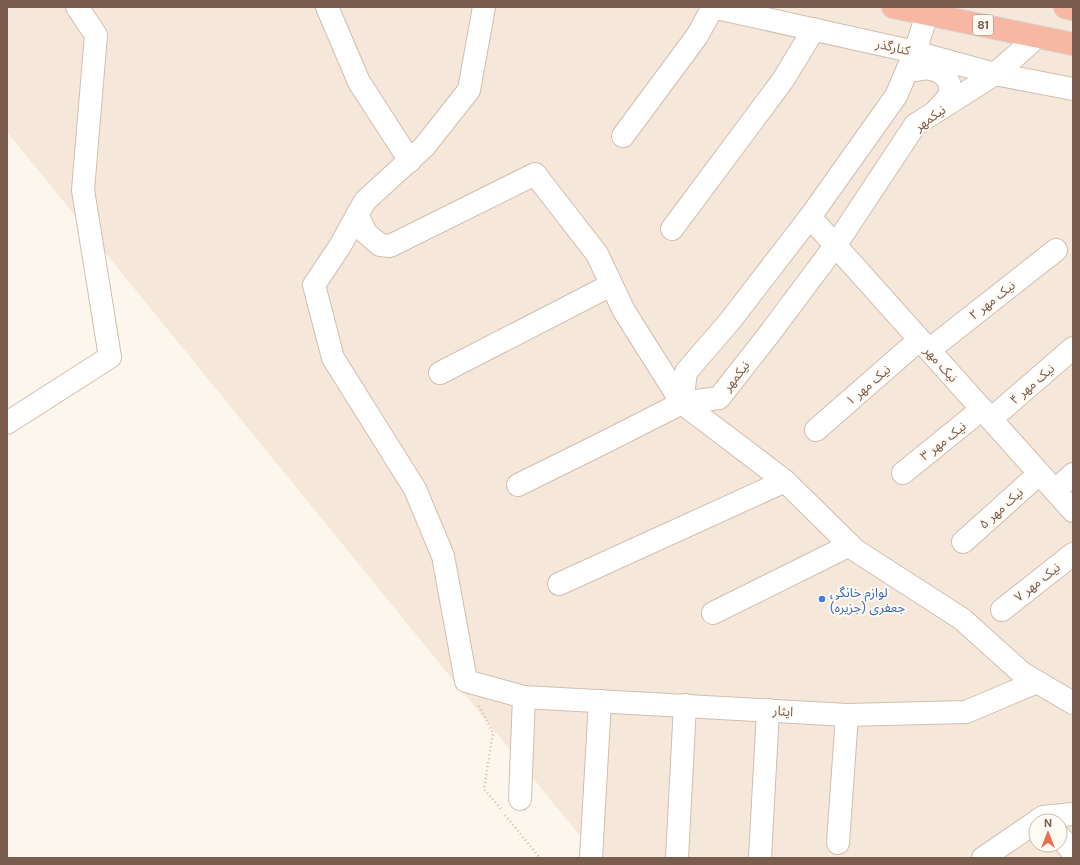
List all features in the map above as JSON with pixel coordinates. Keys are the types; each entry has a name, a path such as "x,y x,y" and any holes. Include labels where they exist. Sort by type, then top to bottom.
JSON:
{"highway":[{"name":"81","path":"892,7 1073,44"},
{"path":"1065,7 1073,9"}],"street":[{"path":"7,423 110,356 83,190 96,35 77,7"},
{"path":"327,7 359,82 410,161"},
{"path":"466,681 443,556 415,489 333,358 314,285 340,246 365,202 424,147 469,90 484,7"},
{"path":"623,136 697,36 712,7"},
{"name":"کنارگذر","path":"712,7 915,52 995,74 1073,89"},
{"path":"896,96 915,52 927,14"},
{"path":"672,229 783,80 814,29"},
{"name":"نیکمهر","path":"518,485 682,403 719,398 835,246 915,125 995,74 1037,37"},
{"path":"682,403 686,372 730,321 810,217 896,96 910,77 918,70 927,68 936,70 943,74 950,85 950,93 936,112"},
{"path":"357,215 366,233 380,245 390,246 535,174 597,254 624,311 682,403 785,481 855,550 962,619 1022,673 1073,703"},
{"name":"نیک مهر","path":"810,217 1073,511"},
{"name":"نیک مهر ۲","path":"924,345 1056,250"},
{"path":"440,373 611,285"},
{"name":"نیک مهر ۱","path":"816,430 924,345"},
{"name":"نیک مهر ۴","path":"987,414 1073,348"},
{"name":"نیک مهر ۳","path":"903,473 987,414"},
{"name":"نیک مهر ۵","path":"963,542 1039,474"},
{"path":"1055,491 1073,474"},
{"path":"559,584 785,481"},
{"path":"713,613 850,545"},
{"name":"نیک مهر ۷","path":"1002,610 1073,554"},
{"name":"ایثار","path":"466,681 524,697 847,715 966,712 1036,682"},
{"path":"520,799 524,697"},
{"path":"591,858 600,701"},
{"path":"677,858 685,705"},
{"path":"760,858 768,710"},
{"path":"838,843 847,715"},
{"path":"983,858 1028,829"}],"path":[{"path":"466,681 493,734 484,788 540,858"}],"shaded area":[{"path":"7,7 1073,7 1073,858 598,858 7,132"}],"place":[{"name":"لوازم خانگی جعفری (جزیره)","path":"822,599"}]}
